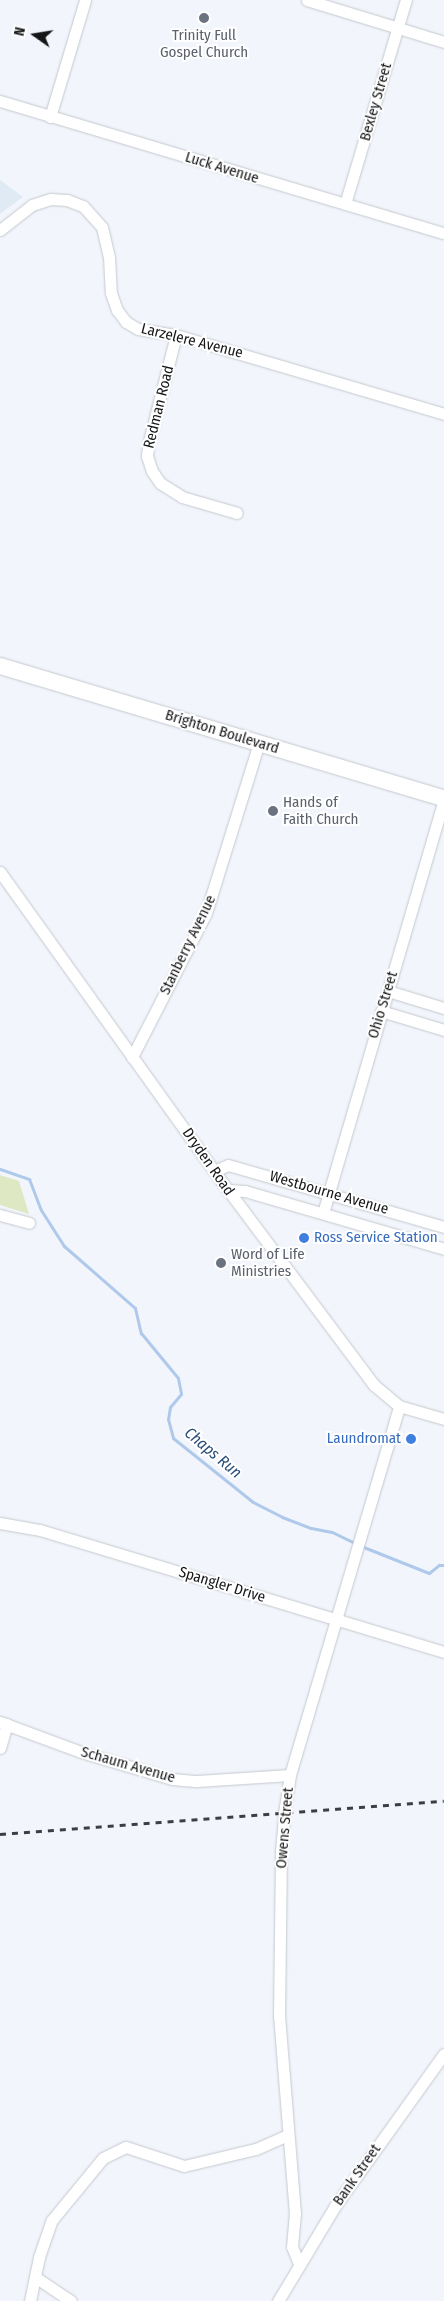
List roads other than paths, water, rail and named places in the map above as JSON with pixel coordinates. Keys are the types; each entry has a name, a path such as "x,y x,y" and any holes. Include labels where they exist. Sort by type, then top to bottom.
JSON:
{"street":[{"path":"50,117 85,0"},
{"path":"307,0 444,42"},
{"name":"Bexley Street","path":"345,204 406,0"},
{"name":"Luck Avenue","path":"0,101 444,234"},
{"name":"Larzelere Avenue","path":"0,230 32,205 51,199 66,200 82,206 102,226 108,245 112,293 117,310 126,322 138,329 176,335 444,414"},
{"name":"Redman Road","path":"176,335 149,441 148,456 152,471 160,483 182,497 236,513"},
{"name":"Brighton Boulevard","path":"0,666 444,798"},
{"name":"Stanberry Avenue","path":"132,1057 206,913 259,743"},
{"name":"Ohio Street","path":"322,1213 444,798"},
{"name":"Dryden Road","path":"0,872 214,1171 374,1386 399,1406 444,1419"},
{"path":"388,991 444,1008"},
{"path":"381,1011 444,1030"},
{"name":"Westbourne Avenue","path":"214,1171 228,1165 444,1227"},
{"name":"Westbourne Avenue","path":"228,1190 245,1190 444,1249"},
{"path":"0,1215 29,1223"},
{"name":"Owens Street","path":"299,2264 292,2247 295,2214 287,2135 279,1970 281,1851 290,1775 399,1406"},
{"name":"Spangler Drive","path":"0,1523 40,1530 444,1652"},
{"path":"0,1748 4,1723"},
{"name":"Schaum Avenue","path":"4,1723 81,1752 172,1779 197,1781 290,1775"},
{"name":"Bank Street","path":"278,2301 299,2264 371,2153 444,2054"},
{"path":"30,2301 44,2237 62,2205 103,2158 126,2147 184,2166 228,2158 287,2135"},
{"path":"35,2277 71,2301"}],"waterway":[{"name":"Chaps Run","path":"0,1169 29,1179 41,1210 64,1246 135,1308 141,1333 178,1378 181,1394 170,1407 168,1419 173,1438 253,1502 282,1517 311,1528 332,1532 355,1543"},
{"name":"Chaps Run","path":"361,1546 429,1573 439,1565 444,1565"}],"railway":[{"path":"0,1834 444,1801"}],"place":[{"name":"Trinity Full Gospel Church","path":"204,18"},
{"name":"Hands of Faith Church","path":"273,811"},
{"name":"Ross Service Station","path":"304,1238"},
{"name":"Word of Life Ministries","path":"221,1263"},
{"name":"Laundromat","path":"411,1439"}]}
